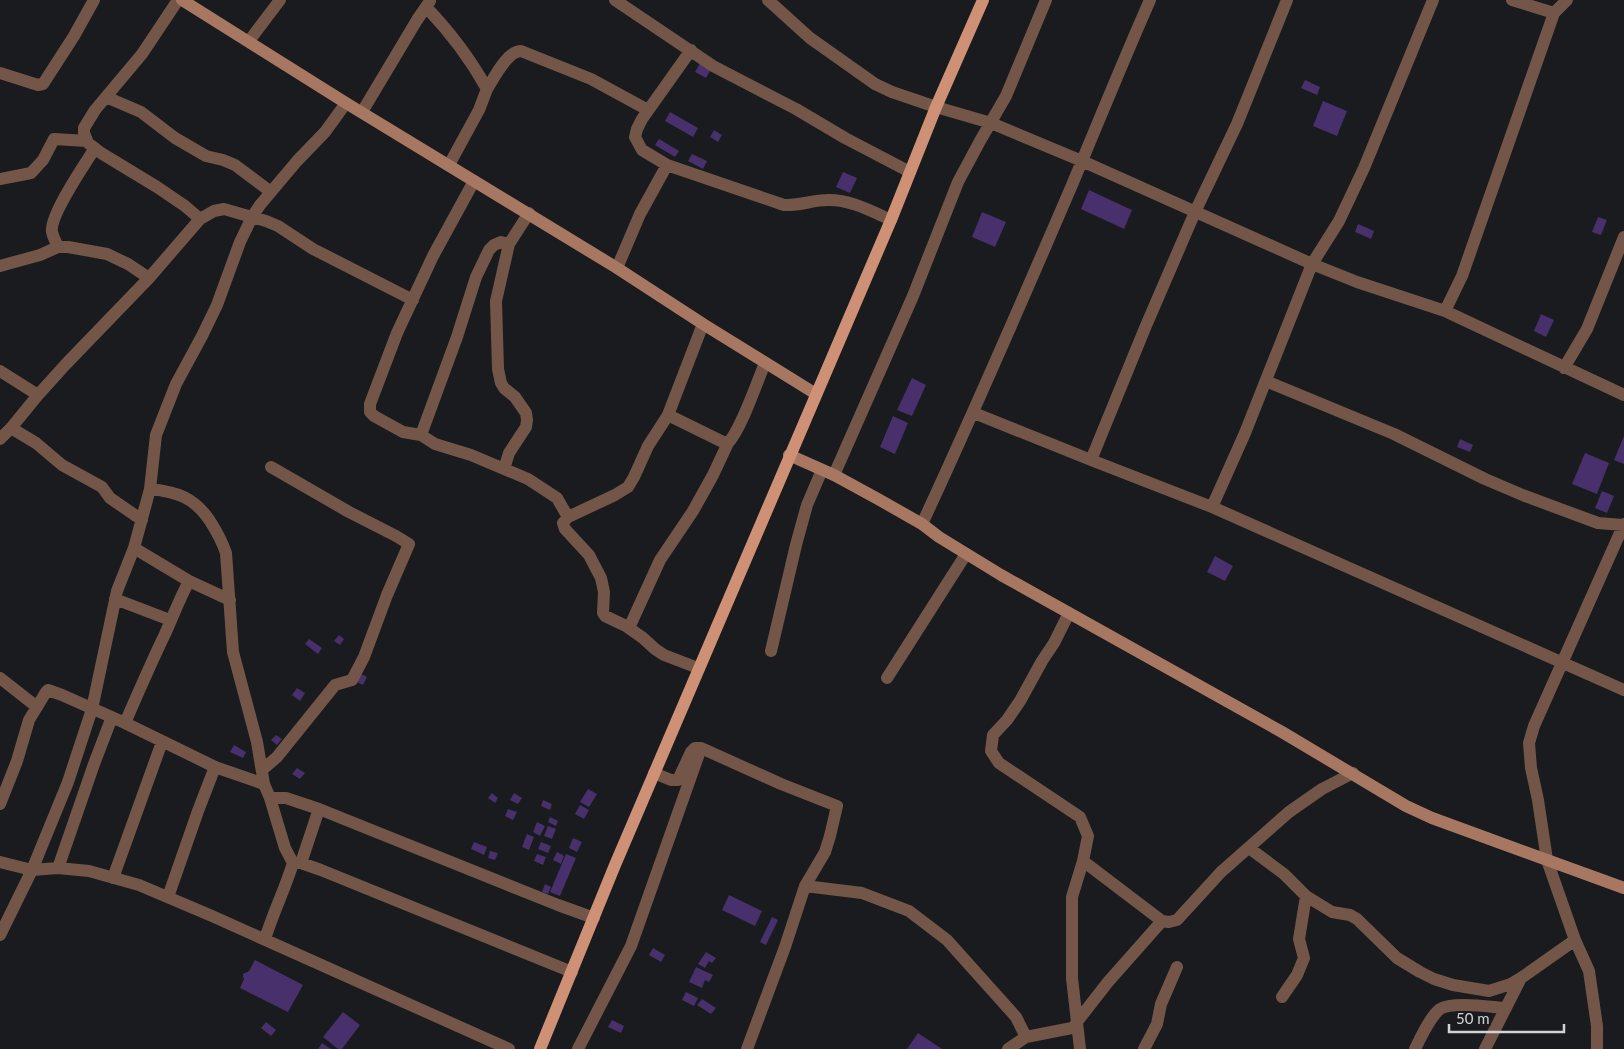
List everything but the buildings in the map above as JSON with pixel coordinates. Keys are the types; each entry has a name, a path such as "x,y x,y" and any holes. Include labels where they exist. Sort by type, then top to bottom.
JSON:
{"main road":[{"path":"540,1049 698,668 891,220 936,107 983,0"}],"street":[{"path":"0,73 38,85 43,84 74,36 94,0"},
{"path":"91,144 84,128 95,110 142,54 178,0"},
{"path":"182,0 346,103 529,213 816,394"},
{"path":"249,41 280,0"},
{"path":"615,0 713,66 910,172"},
{"path":"768,0 810,38 874,84 936,107 991,123 1082,161 1312,264 1357,282 1445,311 1624,395"},
{"path":"771,652 807,505 828,472 913,296 958,182 1006,96 1046,0"},
{"path":"922,524 974,413 1150,0"},
{"path":"1090,460 1195,212 1237,124 1287,0"},
{"path":"1212,507 1245,433 1312,264 1339,221 1364,168 1433,0"},
{"path":"1512,0 1554,13"},
{"path":"1445,311 1462,276 1554,13 1568,0"},
{"path":"362,112 428,4 488,89"},
{"path":"690,50 637,129 635,137 642,150 667,166 784,205 829,200 846,202 891,220"},
{"path":"450,165 488,89 516,51 521,51 591,79 648,110"},
{"path":"106,97 141,112 175,138 206,156 235,165 271,192"},
{"path":"0,935 32,870 68,782 92,709 115,599 134,548 150,489 156,435 176,384 217,304 240,242 252,217 297,161 325,132 346,103"},
{"path":"0,179 32,173 54,140 91,144 185,206 200,219"},
{"path":"58,247 51,232 54,220 91,144"},
{"path":"617,268 640,214 667,166"},
{"path":"474,181 433,256 397,333 370,407 371,414 403,432 421,435 435,444 470,455 528,479 551,493 560,503 562,510 568,517"},
{"path":"0,439 38,395 149,278 200,219 214,210 224,209 278,226 313,249 413,300"},
{"path":"504,469 509,453 526,427 527,420 526,413 516,399 502,386 498,369 496,300 509,244 529,213"},
{"path":"1564,368 1587,329 1624,237"},
{"path":"421,435 476,277 489,250 494,245 501,242 509,244"},
{"path":"0,266 40,255 58,247 68,247 107,254 128,264 149,278"},
{"path":"698,668 660,652 629,628 609,619 603,612 604,592 601,578 589,555 565,529 563,523 568,517 615,496 628,487 648,446 668,415 703,324"},
{"path":"629,628 660,560 693,511 713,475 744,414 765,363"},
{"path":"0,371 38,395"},
{"path":"1266,381 1394,434 1485,479 1525,496 1598,524 1624,525 1534,726 1529,743 1531,768 1547,860 1575,940 1589,971 1597,1026 1598,1049"},
{"path":"974,413 1212,507 1624,690"},
{"path":"668,415 728,443"},
{"path":"11,428 36,443 62,465 102,487 110,498 142,520"},
{"path":"789,455 828,472 922,524 939,537 1001,575 1353,773 1406,806 1432,818 1624,888"},
{"path":"262,770 277,757 335,685 352,680 364,657 387,595 409,544 271,467"},
{"path":"150,489 168,491 183,496 198,506 221,538 226,553 233,652 257,742 264,784 285,848 297,863 572,972"},
{"path":"134,548 189,581 230,600"},
{"path":"887,678 966,554"},
{"path":"125,722 189,581"},
{"path":"115,599 170,620"},
{"path":"1069,613 1054,643 1024,690 1020,701 1007,720 993,735 991,751 999,763 1080,817 1088,836 1083,861 1072,897 1072,978 1080,1049"},
{"path":"0,678 37,707"},
{"path":"0,804 17,761 27,725 48,690 125,722 162,742 215,766 264,784"},
{"path":"58,868 112,717"},
{"path":"113,878 162,742"},
{"path":"654,773 670,780 678,780 691,752 695,748 701,748 780,784 837,806 825,852 805,886 785,947 747,1049"},
{"path":"578,1049 631,946 701,748"},
{"path":"168,897 215,766"},
{"path":"1083,861 1162,921 1177,920 1221,872 1289,812 1322,789 1353,773"},
{"path":"270,798 286,798 319,809 594,918"},
{"path":"265,939 274,912 319,809"},
{"path":"1249,848 1284,874 1306,896 1332,912 1350,915 1357,919 1397,958 1434,978 1453,985 1489,991 1511,984 1575,940"},
{"path":"0,862 32,870 58,868 89,870 139,885 265,939 509,1049"},
{"path":"805,886 862,893 909,911 948,940 1016,1017 1026,1037"},
{"path":"1282,997 1297,976 1304,958 1299,939 1306,896"},
{"path":"1008,1049 1026,1037 1077,1025 1108,982 1162,921"},
{"path":"1144,1049 1157,1024 1161,1004 1177,967"},
{"path":"1485,1049 1521,978"},
{"path":"1415,1049 1427,1026 1440,1010 1446,1007 1453,1004 1506,1008"}]}
